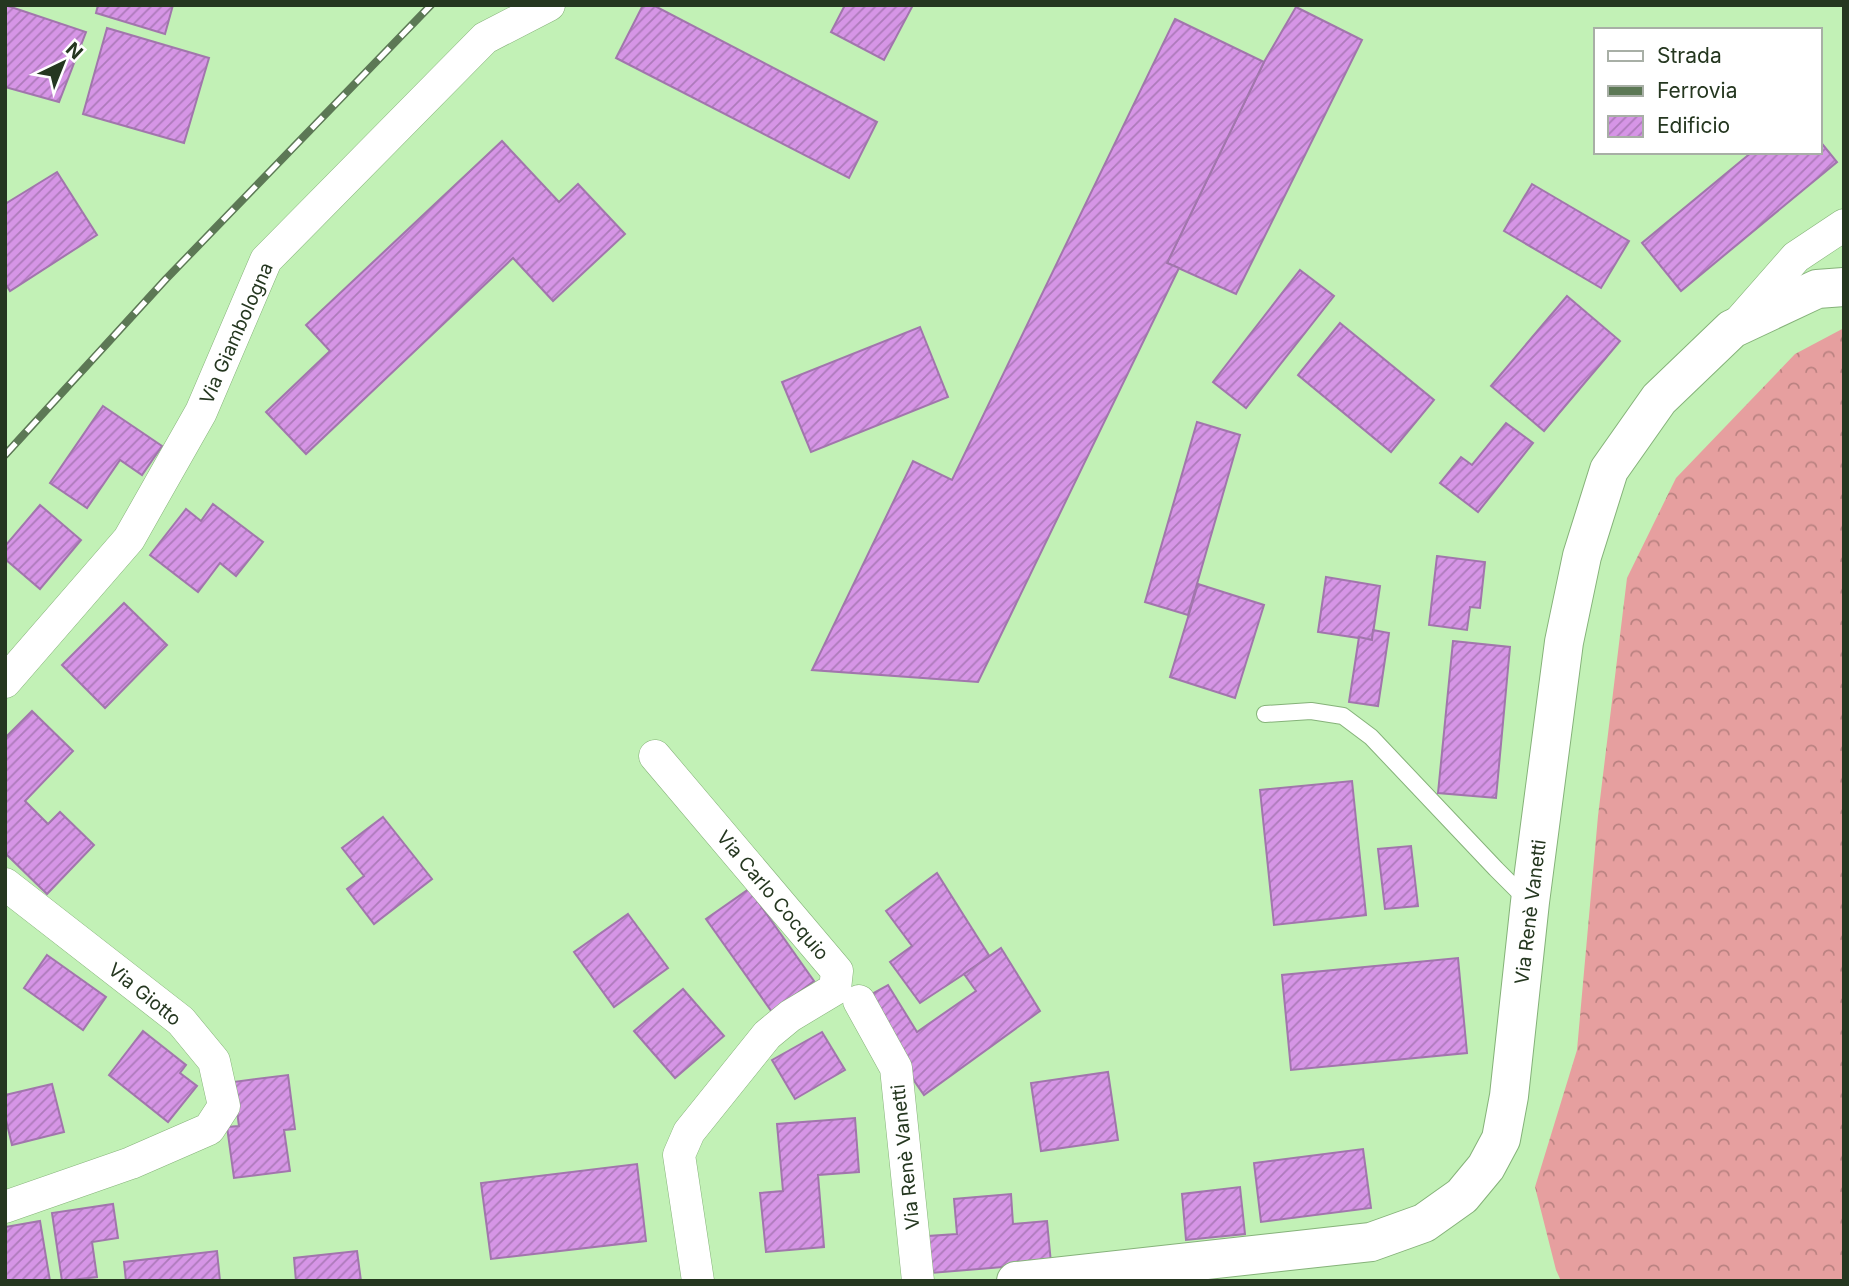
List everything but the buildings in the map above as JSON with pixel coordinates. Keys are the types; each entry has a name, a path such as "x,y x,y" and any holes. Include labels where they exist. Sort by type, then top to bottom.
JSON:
{"street":[{"name":"Via Giambologna","path":"5,682 129,539 201,412 266,260 485,38 549,5"},
{"path":"1732,329 1796,257 1844,225"},
{"name":"Via Renè Vanetti","path":"1016,1281 1371,1242 1424,1223 1462,1196 1486,1167 1501,1139 1510,1096 1530,902 1564,642 1582,556 1609,470 1659,399 1732,329 1817,289 1844,287"},
{"name":"Via Carlo Cocquio","path":"655,757 837,971 835,989 790,1016 767,1035 689,1132 679,1156 698,1281"},
{"name":"Via Giotto","path":"5,884 181,1021 214,1061 224,1106 209,1129 131,1163 5,1207"},
{"name":"Via Renè Vanetti","path":"859,1000 896,1068 918,1281"}],"lane":[{"path":"1265,714 1311,711 1343,716 1371,737 1530,902"}],"green space":[{"path":"1844,328 1844,1281 1561,1281 1535,1187 1577,1050 1598,816 1627,578 1676,478 1795,354"}],"railway":[{"path":"5,455 166,279 431,5"}]}
